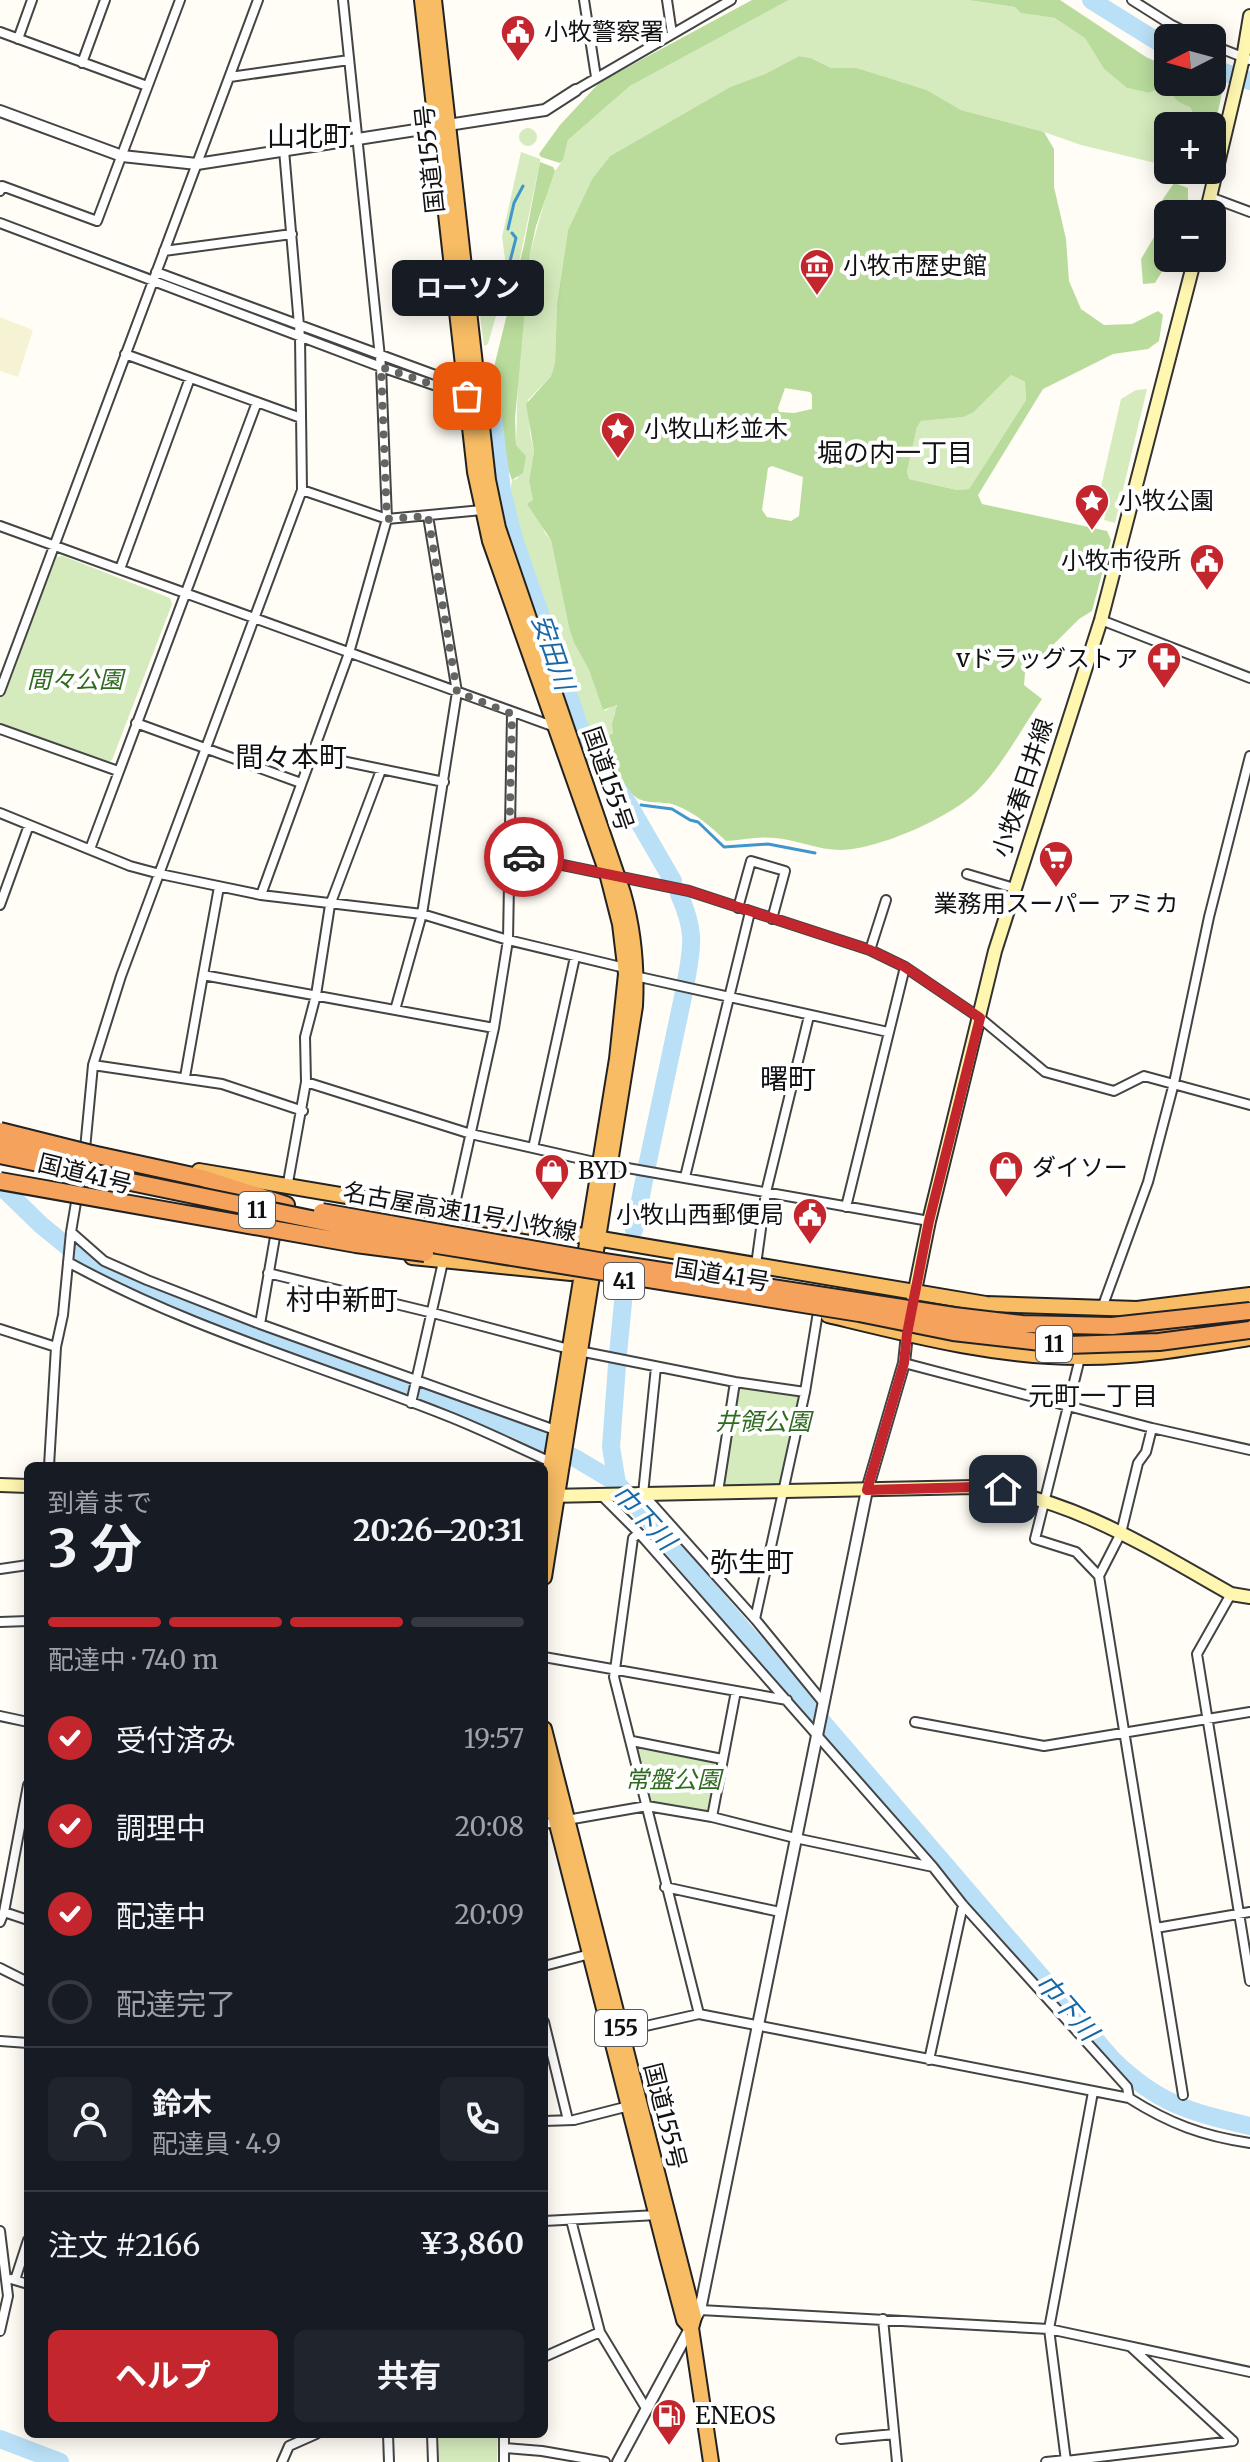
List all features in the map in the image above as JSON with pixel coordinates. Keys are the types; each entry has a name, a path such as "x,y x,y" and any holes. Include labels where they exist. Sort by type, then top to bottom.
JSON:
{"highway":[{"name":"国道155号","path":"422,0 443,126 488,480 498,528 612,874"},
{"name":"国道155号","path":"434,0 466,391 482,510 555,727 633,926 629,973 635,1006 548,1499"},
{"name":"国道41号","path":"0,1129 85,1149 287,1188 453,1213 986,1304 1137,1309 1250,1295"},
{"path":"0,1129 202,1178 286,1205"},
{"name":"名古屋高速11号小牧線","path":"0,1143 76,1163 286,1205 604,1262 954,1316 1022,1324 1112,1326 1250,1311"},
{"name":"11","path":"0,1155 224,1203 514,1258"},
{"name":"国道41号","path":"0,1175 77,1199 275,1237 443,1262 586,1275 818,1312 963,1347 1080,1358 1163,1352 1250,1338"},
{"path":"0,1181 356,1244 477,1260 514,1258"},
{"name":"名古屋高速11号小牧線","path":"514,1258 859,1313 953,1332 1067,1345 1159,1342 1250,1330"},
{"path":"859,1313 1054,1337 1116,1334 1250,1319"},
{"name":"国道155号","path":"548,1760 556,1821 694,2317 691,2328 711,2462"},
{"name":"国道155号","path":"548,1789 590,1954 616,2032 629,2106 684,2320 691,2328"}],"main road":[{"path":"1209,200 1234,93 1245,62 1250,16"},
{"name":"小牧春日井線","path":"907,1334 929,1221 1014,888 1101,620 1191,272"},
{"path":"0,1485 24,1486"},
{"path":"548,1499 718,1492 1003,1489 1043,1500 1121,1533 1231,1594 1250,1597"}],"street":[{"path":"18,39 32,0"},
{"path":"82,63 105,0"},
{"path":"0,191 2,186 97,221 180,0"},
{"path":"0,691 258,0"},
{"path":"261,895 349,653 387,519 381,367 343,0"},
{"path":"584,0 596,77"},
{"path":"667,0 672,34"},
{"path":"0,111 122,156 197,164 545,110 596,77 731,0"},
{"path":"1132,0 1148,5 1177,24"},
{"path":"0,32 147,86"},
{"path":"1226,52 1245,62"},
{"path":"230,77 349,60"},
{"path":"49,1462 56,1347 85,1149 93,1065 121,976 302,490 300,337 284,150"},
{"path":"1210,197 1250,212"},
{"path":"0,223 152,282 195,297 210,297"},
{"path":"164,251 292,234"},
{"path":"156,272 199,288 210,297 300,337 381,367 466,391"},
{"path":"195,297 199,288"},
{"path":"222,302 299,324 466,391"},
{"path":"125,354 301,418"},
{"path":"120,569 190,378"},
{"path":"90,849 257,402"},
{"path":"302,490 387,519 482,510"},
{"path":"395,1010 422,914 457,692 428,516"},
{"path":"0,526 185,591 512,714 555,727"},
{"path":"1101,620 1250,678"},
{"path":"453,1213 494,1028 508,940 512,714"},
{"path":"136,723 301,783"},
{"path":"0,729 118,771"},
{"path":"313,755 444,782"},
{"path":"1101,1309 1141,1206 1174,1083 1209,917 1250,756"},
{"path":"287,1188 303,1111 305,1037 316,995 330,905 381,770"},
{"path":"0,813 130,866 160,874 261,895 422,914 629,973 888,1032"},
{"path":"0,905 29,825"},
{"path":"509,854 689,891 870,950 905,967 980,1018 1045,1072 1114,1091 1144,1076 1250,1105"},
{"path":"738,908 751,861 785,871 772,919"},
{"path":"967,874 1014,888"},
{"path":"185,1077 219,887"},
{"path":"870,950 886,900"},
{"path":"685,1177 750,912"},
{"path":"533,1148 575,957"},
{"path":"846,1207 905,967"},
{"path":"203,975 494,1028"},
{"path":"756,1266 766,1192 809,1016"},
{"path":"93,1065 222,1084 303,1111"},
{"path":"306,1082 471,1134 533,1148 605,1164 929,1221"},
{"path":"71,1232 104,1261 558,1438"},
{"path":"260,1324 275,1237"},
{"path":"68,1262 144,1300 198,1322 555,1460"},
{"path":"411,1403 443,1262"},
{"path":"268,1273 575,1350 735,1382 805,1392"},
{"path":"755,1619 805,1392 818,1312"},
{"path":"0,1329 56,1347"},
{"path":"618,2462 700,2310 867,1490 904,1363 907,1334"},
{"path":"1080,1358 1035,1539 1076,1552 1099,1576 1183,2095"},
{"path":"904,1363 1068,1407 1250,1450"},
{"path":"656,1367 643,1494 755,1619 823,1702"},
{"path":"718,1492 735,1382"},
{"path":"1099,1576 1121,1533 1138,1463 1146,1452 1152,1428"},
{"path":"601,1495 639,1533 963,1905 1127,2087 1129,2098"},
{"path":"639,1533 633,1538 615,1671 665,1887 699,2014"},
{"path":"0,1569 24,1566"},
{"path":"1231,1594 1197,1654 1250,1981"},
{"path":"0,1622 24,1621"},
{"path":"548,1658 787,1700"},
{"path":"712,1817 736,1691"},
{"path":"915,1722 1044,1746 1250,1712"},
{"path":"0,1716 24,1721"},
{"path":"632,1741 722,1759"},
{"path":"0,1922 24,1806"},
{"path":"556,1821 647,1806 712,1817 933,1867"},
{"path":"665,1887 780,1912"},
{"path":"929,2060 963,1905"},
{"path":"4,1912 24,1919"},
{"path":"1156,1928 1250,1912"},
{"path":"548,1965 590,1954"},
{"path":"0,1968 24,1980"},
{"path":"616,2032 699,2014 1129,2098 1177,2125 1212,2137 1250,2143"},
{"path":"548,2038 568,2120"},
{"path":"0,2041 24,2043"},
{"path":"1066,2460 1049,2329 1093,2092"},
{"path":"548,2121 568,2120 629,2106"},
{"path":"548,2221 657,2215"},
{"path":"571,2220 600,2332 647,2410"},
{"path":"0,2235 11,2279"},
{"path":"0,2331 11,2279 24,2249"},
{"path":"11,2279 24,2283"},
{"path":"700,2310 1049,2329 1250,2372"},
{"path":"883,2319 897,2462"},
{"path":"548,2355 600,2332"},
{"path":"1046,2462 1233,2441 1130,2347"},
{"path":"847,2436 894,2434"},
{"path":"282,2462 289,2446 307,2438"},
{"path":"388,2438 389,2462"},
{"path":"432,2438 433,2462"},
{"path":"504,2438 504,2462"},
{"path":"504,2448 605,2462"}],"shaded area":[{"path":"0,317 33,330 18,377 0,371"}],"green space":[{"path":"752,0 789,0 630,86 568,140 560,163 541,157 539,154 560,125 600,82"},
{"path":"789,0 968,0 1015,7 1035,15 1055,18 1085,37 1104,69 1127,88 1149,93 1154,91 1154,96 1174,96 1192,112 1154,112 1154,163 961,110 927,90 857,68 831,68 799,56 765,74 730,87 610,156 592,179 568,230 557,303 555,363 551,376 528,400 534,451 529,481 545,533 551,540 569,628 603,709 605,711 616,704 617,709 613,733 595,744 528,566 512,500 512,480 517,479 525,455 516,445 518,376 530,253 546,196 555,171 563,160 568,140 630,86"},
{"path":"968,0 1060,0 1154,61 1154,91 1149,93 1127,88 1104,69 1085,38 1055,18 1021,13 1015,7"},
{"path":"799,56 811,58 831,68 857,68 927,90 961,110 1044,132 1054,149 1054,187 1066,239 1069,281 1081,309 1104,325 1132,324 1158,311 1163,315 1159,341 1148,349 1113,354 1043,389 978,495 982,504 1107,531 1111,540 1092,611 1079,619 1025,673 1024,685 1042,699 997,768 967,800 895,838 841,850 769,838 726,841 683,808 643,800 628,790 595,744 613,733 617,705 603,710 569,628 551,540 527,504 533,500 529,481 534,451 526,404 551,376 555,363 557,303 568,230 592,179 610,156 730,87 765,74","holes":["1011,375 1025,382 1026,400 969,489 957,490 909,479 907,472 921,421 964,417 974,412","785,388 810,392 812,409 779,412","772,466 803,477 799,516 791,521 767,517 762,510 768,468"]},
{"path":"1174,96 1221,96 1218,112 1192,112"},
{"path":"524,128 532,128 537,137 535,144 524,146 519,141 519,133"},
{"path":"521,152 540,159 540,162 514,286 509,287 502,237"},
{"path":"540,162 553,167 555,171 530,253 515,419 516,445 526,456 523,473 512,480 506,463 494,367 524,245"},
{"path":"1173,184 1188,188 1188,200 1163,199"},
{"path":"1154,237 1154,272 1162,272 1155,283 1143,284 1141,259"},
{"path":"499,266 501,298 488,344 484,346 474,269"},
{"path":"1011,375 1025,382 1026,400 969,489 957,490 909,479 907,472 921,421 964,417 974,412"},
{"path":"1147,389 1115,523 1104,520 1105,515 1095,513 1121,399 1136,390"},
{"name":"間々公園","path":"63,556 170,598 172,604 112,760 107,763 0,724 0,696 56,557"},
{"name":"井領公園","path":"735,1382 805,1392 784,1491 718,1492"},
{"name":"常盤公園","path":"638,1747 715,1763 708,1811 652,1803"},
{"path":"437,2438 498,2438 497,2462 438,2462"}],"water":[{"path":"498,272 501,293 495,315 487,309 483,276"}],"waterway":[{"path":"1091,0 1154,39"},
{"path":"1226,73 1250,81"},
{"path":"508,229 514,203 523,186"},
{"name":"安田川","path":"26,229 306,332"},
{"path":"504,272 508,269 516,238 512,233"},
{"name":"安田川","path":"306,332 455,388"},
{"name":"安田川","path":"491,400 502,490 514,539 586,745 629,805 673,881"},
{"path":"641,805 672,809 698,822 724,847 768,844 815,853"},
{"name":"安田川","path":"679,894 691,937 686,981"},
{"name":"安田川","path":"647,1166 684,992"},
{"name":"安田川","path":"634,1230 645,1176"},
{"name":"巾下川","path":"3,1188 68,1247 129,1281 273,1340 516,1429 617,1483 1113,2060 1160,2097 1192,2111 1250,2126"},
{"name":"安田川","path":"618,1354 624,1292"},
{"name":"安田川","path":"617,1365 611,1447 617,1483"},
{"path":"0,2439 60,2462"}],"way so far":[{"path":"467,396 381,367 387,519 428,516 457,692 512,714 509,854 524,857"}],"place":[{"name":"小牧警察署","path":"518,63"},
{"name":"小牧市歴史館","path":"817,297"},
{"name":"ローソン","path":"467,396"},
{"name":"小牧山杉並木","path":"618,460"},
{"name":"小牧公園","path":"1092,532"},
{"name":"小牧市役所","path":"1207,592"},
{"name":"vドラッグストア","path":"1164,690"},
{"name":"業務用スーパー アミカ","path":"1056,889"},
{"name":"ダイソー","path":"1006,1199"},
{"name":"BYD","path":"552,1202"},
{"name":"小牧山西郵便局","path":"810,1246"},
{"name":"ENEOS","path":"669,2447"}],"district":[{"name":"山北町","path":"309,136"},
{"name":"堀の内一丁目","path":"895,453"},
{"name":"間々本町","path":"291,757"},
{"name":"曙町","path":"788,1079"},
{"name":"村中新町","path":"342,1300"},
{"name":"元町一丁目","path":"1093,1396"},
{"name":"弥生町","path":"752,1562"}],"route":[{"path":"524,857 689,891 870,950 905,967 980,1018 929,1221 904,1363 867,1490 1003,1489"}]}
